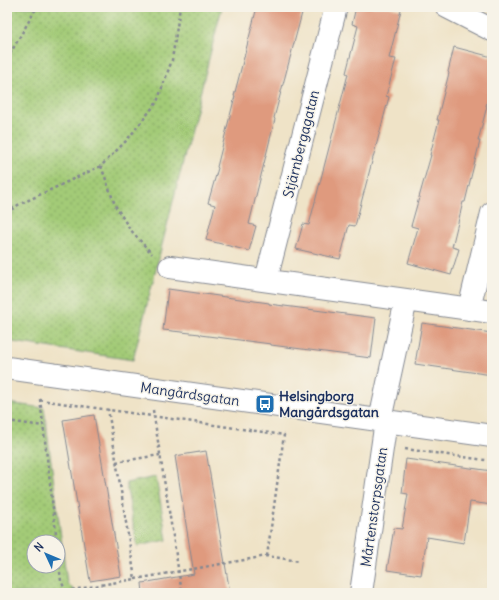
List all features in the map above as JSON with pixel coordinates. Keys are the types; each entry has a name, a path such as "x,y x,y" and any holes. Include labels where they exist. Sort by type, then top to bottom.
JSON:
{"street":[{"name":"Stjärnbergagatan","path":"266,280 336,7"},
{"path":"448,7 492,30"},
{"path":"469,309 492,214"},
{"path":"170,266 492,312"},
{"path":"383,420 406,300"},
{"name":"Mangårdsgatan","path":"7,368 492,436"},
{"name":"Mårtenstorpsgatan","path":"361,593 382,446 383,420"}],"path":[{"path":"7,59 37,7"},
{"path":"7,213 18,205 101,166 127,140 157,102 172,60 180,7"},
{"path":"101,166 115,205 129,228 150,253 170,266"},
{"path":"36,372 55,534"},
{"path":"151,388 154,416 182,593"},
{"path":"40,400 284,435 267,556"},
{"path":"108,409 135,580"},
{"path":"7,421 43,426"},
{"path":"382,446 492,461"},
{"path":"116,462 160,455"},
{"path":"60,574 61,581 67,592 267,556 299,561"}],"green space":[{"path":"7,7 222,7 133,360 7,341"},
{"path":"7,403 44,408 61,534 26,534 26,574 66,574 67,583 77,593 7,593"},
{"path":"156,477 167,540 137,546 126,483"}],"building":[{"path":"257,7 279,7 302,13 274,118 275,119 249,224 256,226 249,251 206,240 215,205 208,203 218,168 234,96"},
{"path":"356,7 389,7 401,10 389,58 396,59 386,96 389,97 355,226 349,225 340,259 296,249 303,224 309,225 348,74 346,73 358,26 352,24"},
{"path":"454,47 492,57 492,82 478,141 480,141 452,247 459,249 451,275 408,263 418,228 411,226 431,155 439,120 437,120"},
{"path":"168,289 376,318 371,358 163,330"},
{"path":"422,323 492,333 492,375 415,364"},
{"path":"94,415 121,576 90,581 63,420"},
{"path":"206,451 230,593 143,593 142,583 194,574 175,456"},
{"path":"406,459 492,471 492,505 470,502 464,543 427,537 421,575 387,570 394,528 402,529 408,494 402,493"}],"place":[{"name":"Helsingborg Mangårdsgatan","path":"265,404"}]}
